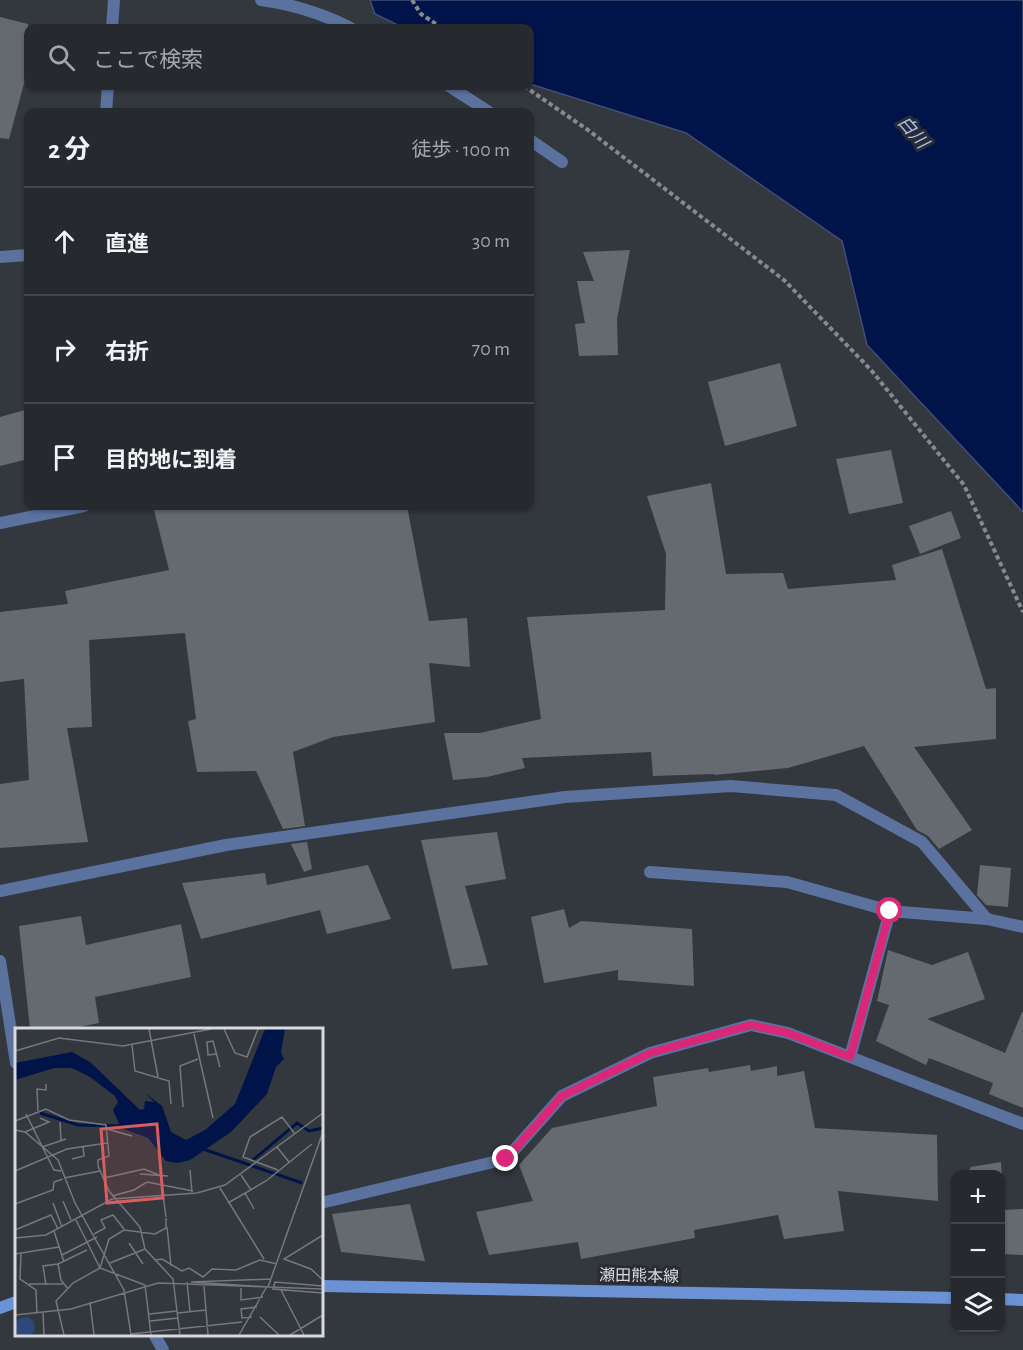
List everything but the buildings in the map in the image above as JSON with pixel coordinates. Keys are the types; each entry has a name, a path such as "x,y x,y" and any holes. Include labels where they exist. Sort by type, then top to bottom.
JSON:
{"main road":[{"name":"瀬田熊本線","path":"322,1286 951,1298"},
{"path":"1005,1299 1023,1300"},
{"path":"0,1308 15,1302"}],"street":[{"path":"112,24 114,0"},
{"path":"261,0 311,12 342,24"},
{"path":"106,108 108,90"},
{"path":"455,90 483,108"},
{"path":"534,143 562,162"},
{"path":"0,257 24,255"},
{"path":"0,523 64,510"},
{"path":"0,891 226,845 565,797 731,786 836,795 922,842 987,919"},
{"path":"650,872 787,882 890,911 987,919 1023,927"},
{"path":"850,1057 890,911"},
{"path":"0,961 15,1057"},
{"path":"322,1203 506,1159 562,1096 650,1053 751,1025 788,1033 1023,1124"},
{"path":"155,1335 163,1350"}],"path":[{"path":"411,0 421,14 436,24"},
{"path":"530,90 588,130 784,280 863,361 964,485 1023,612"}],"water":[{"name":"白川","path":"370,0 1023,0 1023,512 867,345 842,241 686,133 534,85 534,24 396,24 375,14"}],"route":[{"path":"506,1159 562,1096 650,1053 751,1025 788,1033 850,1057 890,911"}]}
